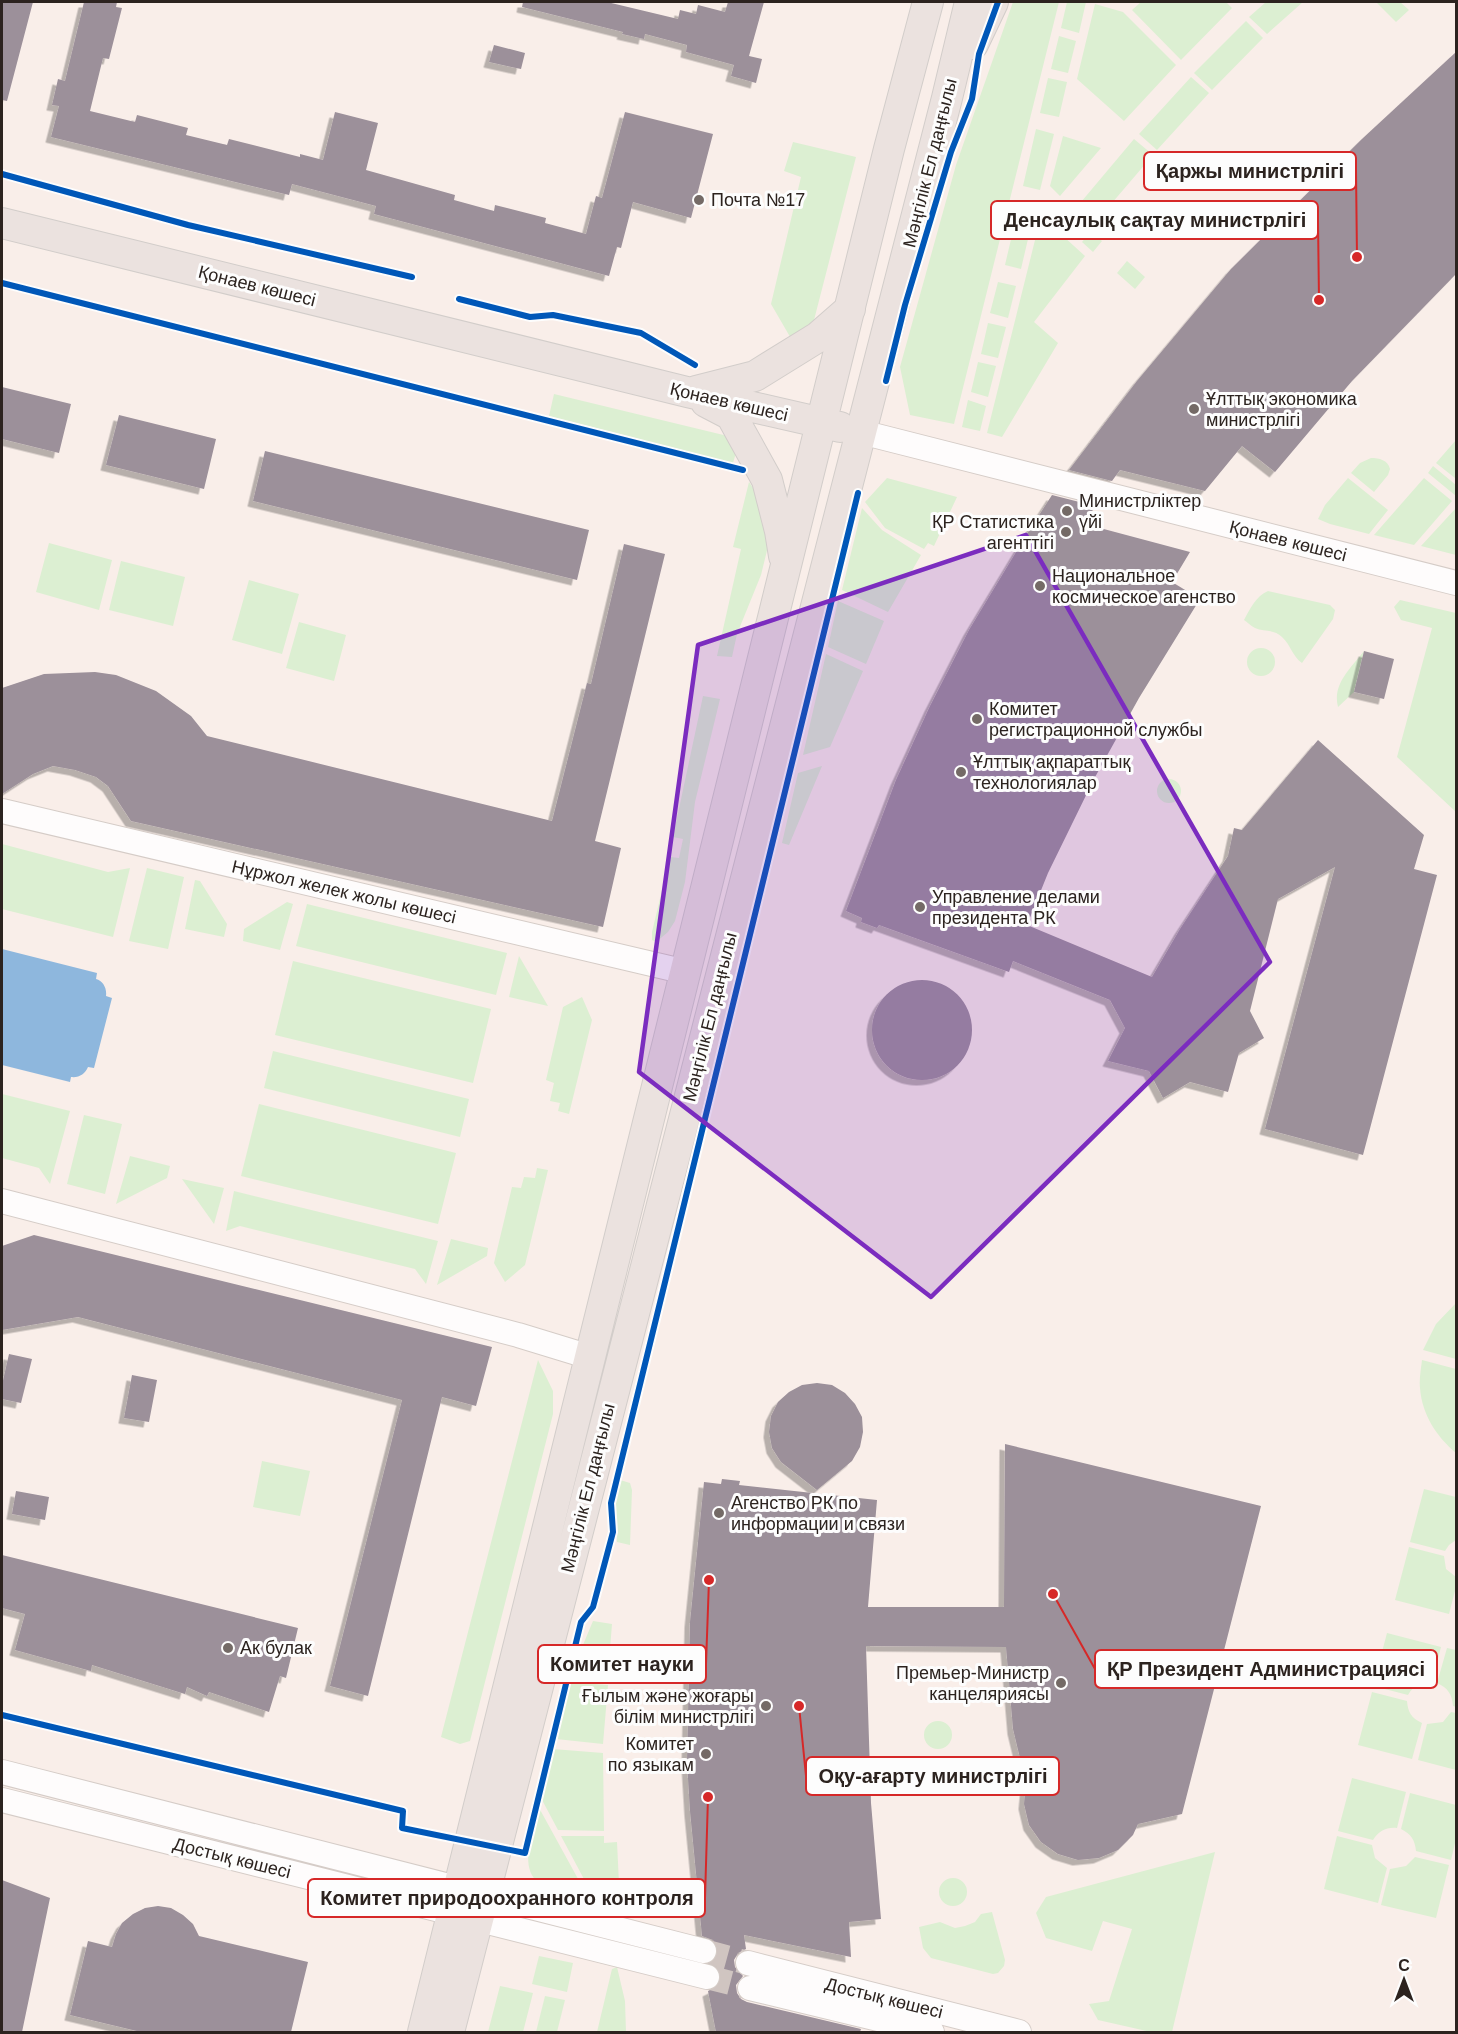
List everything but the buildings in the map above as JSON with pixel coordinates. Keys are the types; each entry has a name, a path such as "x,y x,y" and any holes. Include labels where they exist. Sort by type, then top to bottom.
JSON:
{"main road":[{"path":"913,2 913,55"},
{"name":"Мәңгілік Ел даңғылы","path":"468,1904 590,1356 928,2"},
{"name":"Мәңгілік Ел даңғылы","path":"423,2032 448,1982 861,432 970,2"},
{"path":"947,98 993,2"},
{"name":"Қонаев көшесі","path":"2,223 687,392 861,432"},
{"path":"687,392 755,376 818,337 850,309"},
{"path":"687,392 731,415 767,480 780,531 786,567"},
{"path":"407,2032 448,1982"},
{"path":"448,1982 464,2032"},
{"name":"Мәңгілік Ел даңғылы","path":"448,1982 449,2032"}],"street":[{"name":"Қонаев көшесі","path":"861,432 1456,583"},
{"name":"Нұржол желек жолы көшесі","path":"2,811 686,972"},
{"path":"2,1201 518,1335 590,1356"},
{"name":"Достық көшесі","path":"2,1772 468,1904 706,1977"},
{"name":"Достық көшесі","path":"2,1800 468,1904 704,1952"},
{"name":"Достық көшесі","path":"748,1963 1020,2032"},
{"name":"Достық көшесі","path":"750,1988 932,2032"}],"highlighted area":[{"path":"1026,535 1270,962 931,1297 639,1072 698,645"}],"green space":[{"path":"1013,2 1059,2 954,424 910,415 900,367 956,165"},
{"path":"1067,2 1086,2 1079,33 1061,28"},
{"path":"1141,2 1226,2 1232,8 1181,60 1132,10"},
{"path":"1266,2 1303,2 1267,34 1249,17"},
{"path":"1376,2 1400,2 1409,10 1396,22"},
{"path":"1095,4 1123,12 1176,65 1124,121 1077,79"},
{"path":"1246,21 1263,38 1212,90 1194,73"},
{"path":"1059,36 1076,41 1068,73 1051,69"},
{"path":"1191,77 1209,93 1157,150 1139,134"},
{"path":"1048,78 1067,82 1059,117 1040,113"},
{"path":"1036,129 1054,134 1040,190 1023,186"},
{"path":"1063,136 1101,148 1060,196 1050,186"},
{"path":"1134,139 1153,155 1094,224 1076,208"},
{"path":"793,142 856,157 805,355 800,354 771,304 801,177 784,171"},
{"path":"1019,205 1035,209 1021,269 1005,265"},
{"path":"1041,216 1085,256 1034,322 1058,343 1002,437 987,433"},
{"path":"1091,232 1102,241 1093,252 1082,242"},
{"path":"1127,261 1145,277 1135,289 1117,273"},
{"path":"998,282 1016,286 1008,318 990,313"},
{"path":"988,323 1006,327 998,358 981,354"},
{"path":"978,362 996,366 988,397 971,392"},
{"path":"554,394 740,439 733,463 549,416"},
{"path":"968,400 986,406 980,431 962,427"},
{"path":"1456,440 1456,476 1455,478 1436,463"},
{"path":"1371,458 1383,460 1390,469 1374,492 1351,473 1360,463"},
{"path":"1433,466 1456,485 1456,496 1428,473"},
{"path":"887,478 957,497 934,546 928,543 924,549 885,528 865,502"},
{"path":"1348,478 1388,510 1369,534 1318,519 1325,505"},
{"path":"1424,478 1452,501 1414,545 1374,535"},
{"path":"749,482 761,500 771,534 761,575 737,634 732,657 717,656 741,549 733,547"},
{"path":"862,508 882,530 921,555 888,612 842,590"},
{"path":"1456,508 1456,555 1421,546"},
{"path":"49,543 112,560 99,610 36,592"},
{"path":"121,561 185,577 173,626 109,610"},
{"path":"249,580 299,594 282,654 232,640"},
{"path":"1268,591 1330,605 1335,610 1333,619 1302,663 1279,634 1255,628 1244,620 1257,599"},
{"path":"1400,600 1456,613 1456,812 1397,757 1432,628 1401,620 1394,607"},
{"path":"838,601 884,621 866,664 828,647"},
{"path":"299,622 346,635 334,681 286,668"},
{"path":"1261,648 1271,652 1275,662 1271,672 1261,676 1251,672 1247,662 1251,652"},
{"path":"1364,651 1354,692 1338,707 1340,684"},
{"path":"826,654 863,671 830,747 803,755"},
{"path":"703,696 720,699 695,802 685,882 675,921 668,932 656,942 652,940 652,932 670,857 679,858 683,839 673,837"},
{"path":"822,766 789,845 782,843 798,773"},
{"path":"1169,779 1178,782 1181,791 1178,800 1169,803 1160,800 1157,791 1160,782"},
{"path":"2,844 108,872 130,868 113,937 2,909"},
{"path":"147,868 184,877 168,949 129,941"},
{"path":"195,880 200,881 227,924 224,937 185,929"},
{"path":"287,902 293,904 280,950 243,941 244,929"},
{"path":"307,904 507,953 496,995 296,946"},
{"path":"519,956 548,1006 509,997"},
{"path":"293,961 491,1009 473,1083 275,1035"},
{"path":"582,997 592,1020 569,1114 558,1111 560,1103 550,1101 554,1083 546,1080 563,1007"},
{"path":"273,1051 469,1099 460,1137 264,1088"},
{"path":"2,1094 70,1111 50,1184 39,1168 2,1158"},
{"path":"259,1104 456,1153 438,1224 241,1176"},
{"path":"84,1115 122,1124 105,1194 67,1184"},
{"path":"130,1156 170,1166 167,1178 116,1204"},
{"path":"537,1168 548,1170 525,1265 505,1282 494,1263 512,1187 521,1188 524,1177 535,1178"},
{"path":"182,1179 224,1188 214,1224"},
{"path":"234,1191 438,1241 426,1284 415,1269 240,1226 226,1231"},
{"path":"451,1239 488,1248 487,1256 437,1285"},
{"path":"1456,1303 1456,1359 1423,1350 1436,1324"},
{"path":"538,1360 553,1391 553,1414 470,1741 460,1744 441,1737"},
{"path":"1422,1360 1456,1369 1456,1453 1437,1433 1427,1416 1421,1398"},
{"path":"262,1461 310,1471 300,1516 253,1507"},
{"path":"620,1480 630,1483 632,1490 630,1545 617,1542 614,1503"},
{"path":"1424,1489 1456,1497 1456,1540 1445,1551 1410,1542"},
{"path":"1409,1547 1444,1556 1446,1569 1456,1577 1456,1587 1449,1614 1395,1600"},
{"path":"593,1621 612,1624 608,1674 572,1671"},
{"path":"1387,1633 1441,1647 1432,1682 1418,1685 1408,1695 1373,1686"},
{"path":"1447,1648 1456,1650 1456,1707 1453,1706 1449,1692 1437,1683"},
{"path":"569,1682 608,1685 603,1744 556,1739"},
{"path":"1372,1692 1407,1701 1411,1714 1422,1723 1412,1759 1358,1745"},
{"path":"1451,1712 1456,1713 1456,1770 1418,1760 1427,1724 1443,1722"},
{"path":"938,1721 948,1725 952,1735 948,1745 938,1749 928,1745 924,1735 928,1725"},
{"path":"553,1749 603,1753 604,1831 558,1830 541,1798"},
{"path":"1352,1778 1406,1792 1397,1828 1383,1830 1373,1840 1338,1831"},
{"path":"1410,1793 1456,1805 1456,1839 1451,1860 1416,1851 1412,1838 1401,1829"},
{"path":"538,1806 588,1897 538,1882 532,1875 528,1857"},
{"path":"561,1836 604,1836 604,1843 617,1842 620,1904 593,1896"},
{"path":"1337,1836 1372,1845 1375,1858 1387,1868 1378,1903 1324,1889"},
{"path":"1215,1852 1172,2032 1151,2032 1098,2020 1089,2004 1109,2001 1132,1929 1103,1921 1092,1951 1046,1938 1036,1913 1046,1897"},
{"path":"1415,1857 1449,1865 1436,1918 1381,1905 1390,1869 1406,1866"},
{"path":"953,1878 963,1882 967,1892 963,1902 953,1906 943,1902 939,1892 943,1882"},
{"path":"992,1912 1005,1960 1004,1966 998,1973 993,1974 931,1958 923,1948 919,1927 940,1922 955,1928 965,1926 975,1922 981,1914"},
{"path":"539,1956 573,1963 567,1992 532,1984"},
{"path":"617,1967 625,2001 626,2032 597,2032 612,1969"},
{"path":"500,1986 533,1993 523,2032 488,2032"},
{"path":"545,1996 565,2000 557,2032 536,2032"}],"water":[{"path":"2,949 97,973 96,979 104,985 106,996 112,998 94,1068 88,1067 81,1075 71,1077 70,1082 2,1065"}],"tunnel":[{"path":"704,1951 748,1963"},
{"path":"707,1977 750,1988"}],"cycle path":[{"path":"886,381 905,305 951,152 972,99 979,54 998,2"},
{"path":"2,174 188,225 412,277"},
{"path":"2,283 743,470"},
{"path":"459,299 530,317 553,315 641,333 695,365"},
{"path":"2,1715 403,1811 402,1828 525,1853 581,1622 593,1607 613,1532 611,1503 858,493"}],"place":[{"name":"Почта №17","path":"699,200"},
{"name":"Қаржы министрлігі","path":"1357,257"},
{"name":"Денсаулық сақтау министрлігі","path":"1319,300"},
{"name":"Ұлттық экономика министрлігі","path":"1194,409"},
{"name":"Министрліктер үйі","path":"1067,511"},
{"name":"ҚР Статистика агенттігі","path":"1066,532"},
{"name":"Национальное космическое агенство","path":"1040,586"},
{"name":"Комитет регистрационной службы","path":"977,719"},
{"name":"Ұлттық ақпараттық технологиялар","path":"961,772"},
{"name":"Управление делами президента РК","path":"920,907"},
{"name":"Агенство РК по информации и связи","path":"719,1513"},
{"name":"Комитет науки","path":"709,1580"},
{"name":"ҚР Президент Администрациясі","path":"1053,1594"},
{"name":"Ак булак","path":"228,1648"},
{"name":"Премьер-Министр канцеляриясы","path":"1061,1683"},
{"name":"Ғылым және жоғары білім министрлігі","path":"766,1706"},
{"name":"Оқу-ағарту министрлігі","path":"799,1706"},
{"name":"Комитет по языкам","path":"706,1754"},
{"name":"Комитет природоохранного контроля","path":"708,1797"}]}
